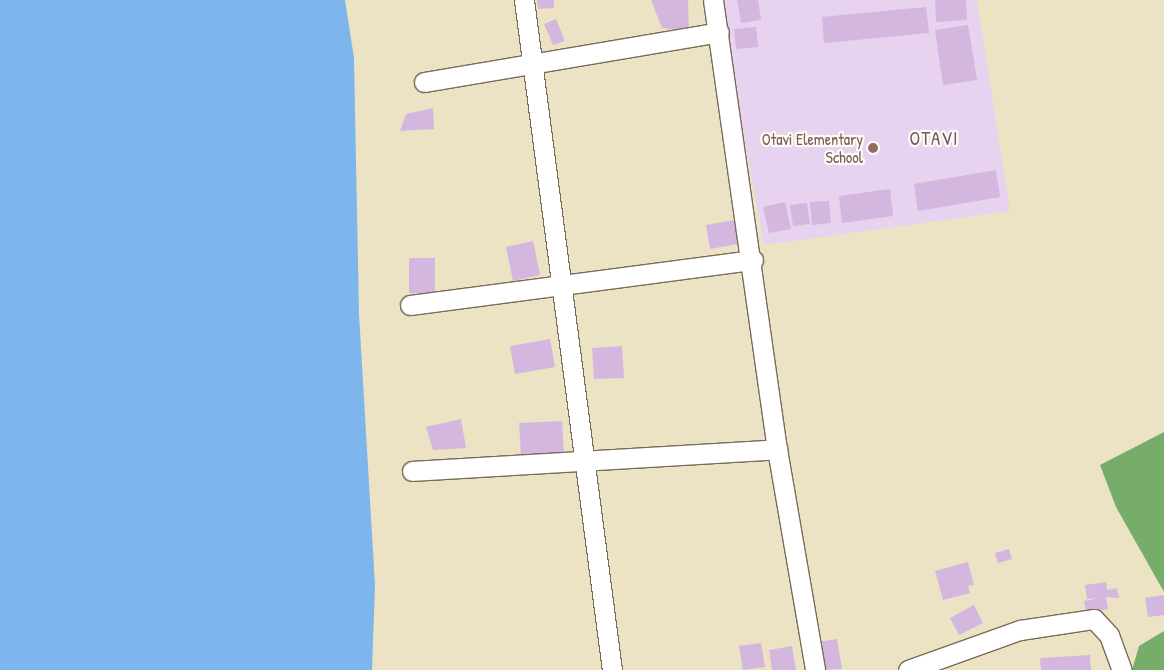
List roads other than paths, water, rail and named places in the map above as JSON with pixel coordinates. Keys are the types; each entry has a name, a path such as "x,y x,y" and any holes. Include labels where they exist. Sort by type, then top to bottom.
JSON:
{"street":[{"path":"524,0 564,286 612,670"},
{"path":"713,0 753,260 777,449 815,670"},
{"path":"424,82 719,32"},
{"path":"410,304 564,286 753,260"},
{"path":"412,472 586,464 777,449"},
{"path":"908,670 1020,630 1094,619 1109,635 1122,670"}],"water":[{"path":"0,0 345,0 354,58 359,314 375,585 372,670 0,670"}],"place":[{"name":"Otavi Elementary School","path":"873,148"}],"district":[{"name":"OTAVI","path":"934,139"}]}
